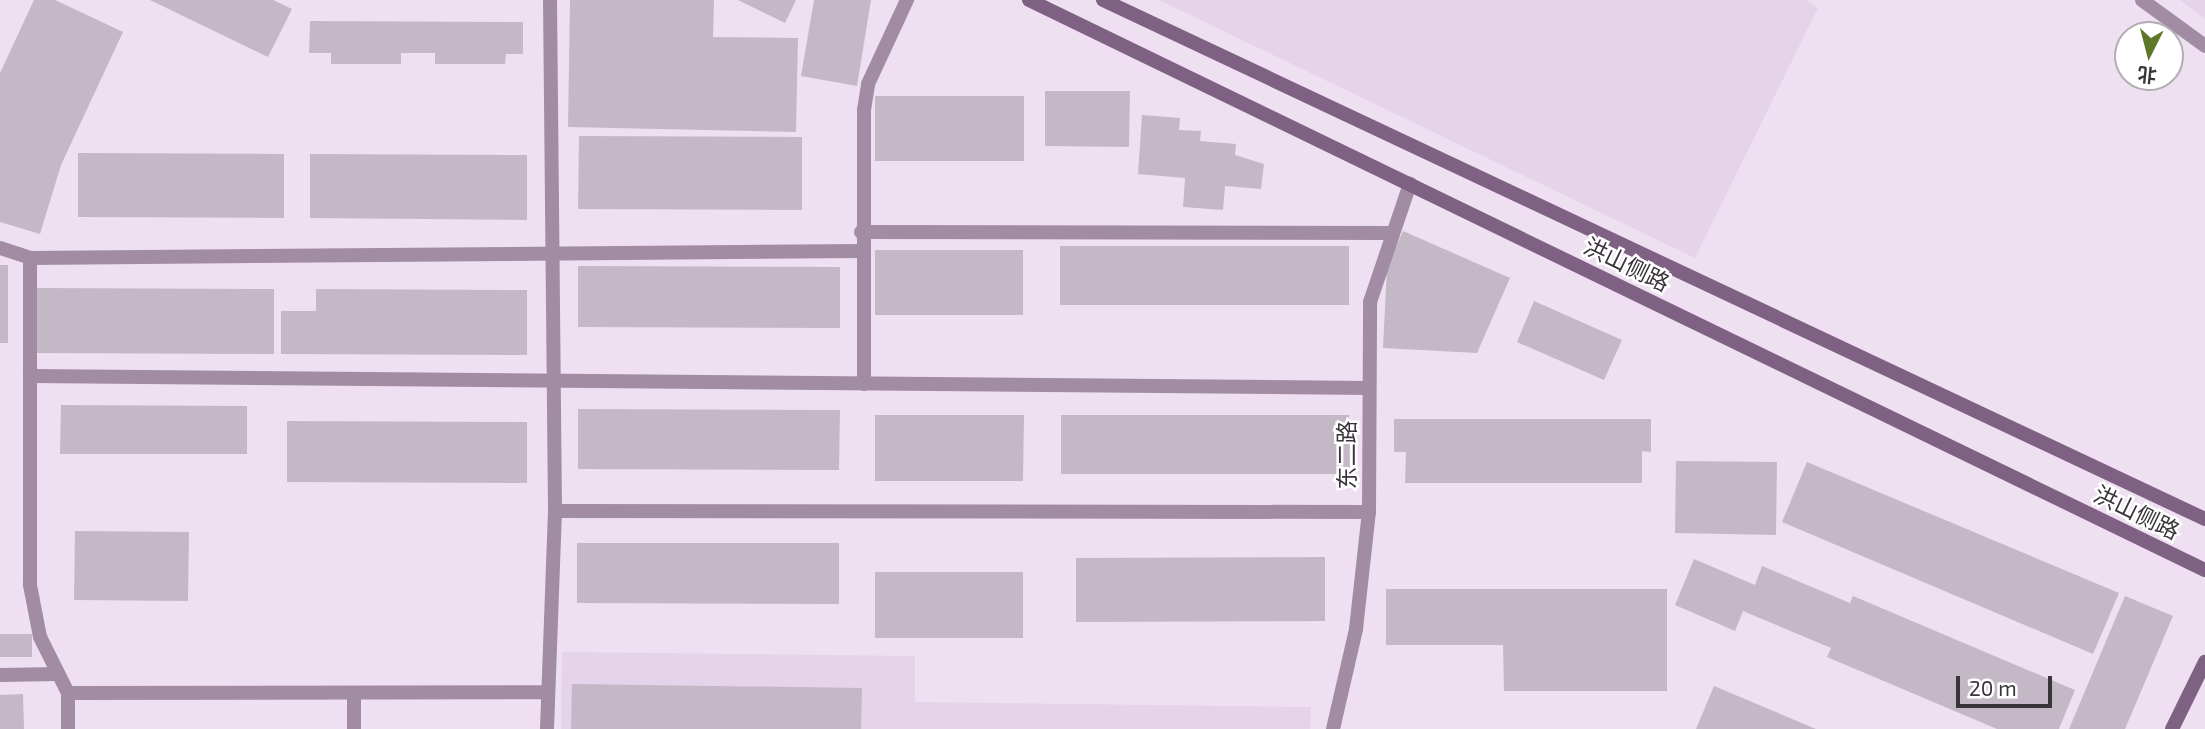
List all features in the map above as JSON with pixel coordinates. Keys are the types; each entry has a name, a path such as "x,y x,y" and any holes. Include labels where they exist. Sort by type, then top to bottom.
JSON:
{"main road":[{"name":"洪山侧路","path":"1029,0 2205,570"},
{"name":"洪山侧路","path":"1103,0 2205,519"},
{"path":"2172,729 2205,662"}],"street":[{"path":"547,729 555,511 550,0"},
{"path":"863,384 861,232 868,84 907,0"},
{"path":"2143,0 2205,46"},
{"name":"东二路","path":"1334,729 1354,640 1369,512 1370,302 1390,233 1410,184"},
{"path":"861,232 1390,233"},
{"path":"0,248 30,258 862,251"},
{"path":"30,258 30,585 40,637 68,693 68,729"},
{"path":"30,376 1369,388"},
{"path":"555,511 1369,512"},
{"path":"0,675 58,674"},
{"path":"68,693 548,692"},
{"path":"354,693 354,729"}],"shaded area":[{"path":"1159,0 1806,0 1818,8 1695,258"},
{"path":"2180,0 2205,0 2205,19"},
{"path":"562,652 915,656 915,702 1311,707 1310,729 561,729"}],"building":[{"path":"34,0 55,0 123,32 61,165 40,234 0,222 0,73"},
{"path":"150,0 273,0 292,9 268,57"},
{"path":"570,0 714,0 713,37 798,38 796,132 568,127"},
{"path":"738,0 796,0 785,23"},
{"path":"814,0 871,0 857,86 801,76"},
{"path":"310,21 523,22 523,54 506,54 505,64 435,64 435,53 401,53 401,64 331,64 331,53 309,53"},
{"path":"1045,91 1130,91 1129,147 1045,146"},
{"path":"875,96 1024,96 1024,161 875,161"},
{"path":"1142,115 1180,118 1179,130 1201,131 1200,141 1236,144 1235,155 1264,164 1261,189 1225,186 1223,210 1183,207 1185,178 1138,174"},
{"path":"579,136 802,137 802,210 578,209"},
{"path":"78,153 284,154 284,218 78,217"},
{"path":"310,154 527,155 527,220 310,218"},
{"path":"1403,231 1510,278 1477,353 1383,348 1387,267"},
{"path":"1060,246 1349,246 1349,305 1060,305"},
{"path":"875,250 1023,250 1023,315 875,315"},
{"path":"0,265 8,265 8,343 0,343"},
{"path":"578,266 840,267 840,328 578,327"},
{"path":"36,288 274,289 274,354 36,353"},
{"path":"316,289 527,290 527,355 281,354 281,311 316,311"},
{"path":"1534,301 1622,340 1604,380 1517,342"},
{"path":"61,405 247,406 247,454 60,454"},
{"path":"578,409 840,410 839,470 578,469"},
{"path":"875,415 1024,415 1023,481 875,481"},
{"path":"1061,415 1349,415 1350,474 1061,474"},
{"path":"1394,419 1651,419 1651,452 1642,451 1642,483 1405,483 1406,452 1394,452"},
{"path":"287,421 527,422 527,483 287,482"},
{"path":"1676,461 1777,462 1776,535 1675,533"},
{"path":"1807,462 2119,593 2093,654 1782,522"},
{"path":"75,531 189,532 188,601 74,600"},
{"path":"577,543 839,543 839,604 577,603"},
{"path":"1325,557 1325,621 1076,622 1076,558"},
{"path":"1694,559 1755,585 1762,566 1850,603 1853,596 2075,690 2059,729 1997,729 1827,657 1831,648 1743,611 1735,631 1675,605"},
{"path":"875,572 1023,572 1023,638 875,638"},
{"path":"1386,589 1667,589 1667,691 1504,691 1503,645 1386,645"},
{"path":"2125,596 2173,616 2125,729 2069,729"},
{"path":"0,634 32,634 32,657 0,657"},
{"path":"572,684 862,688 861,729 571,729"},
{"path":"1714,686 1816,729 1696,729"},
{"path":"23,694 24,729 0,729 0,695"}]}
